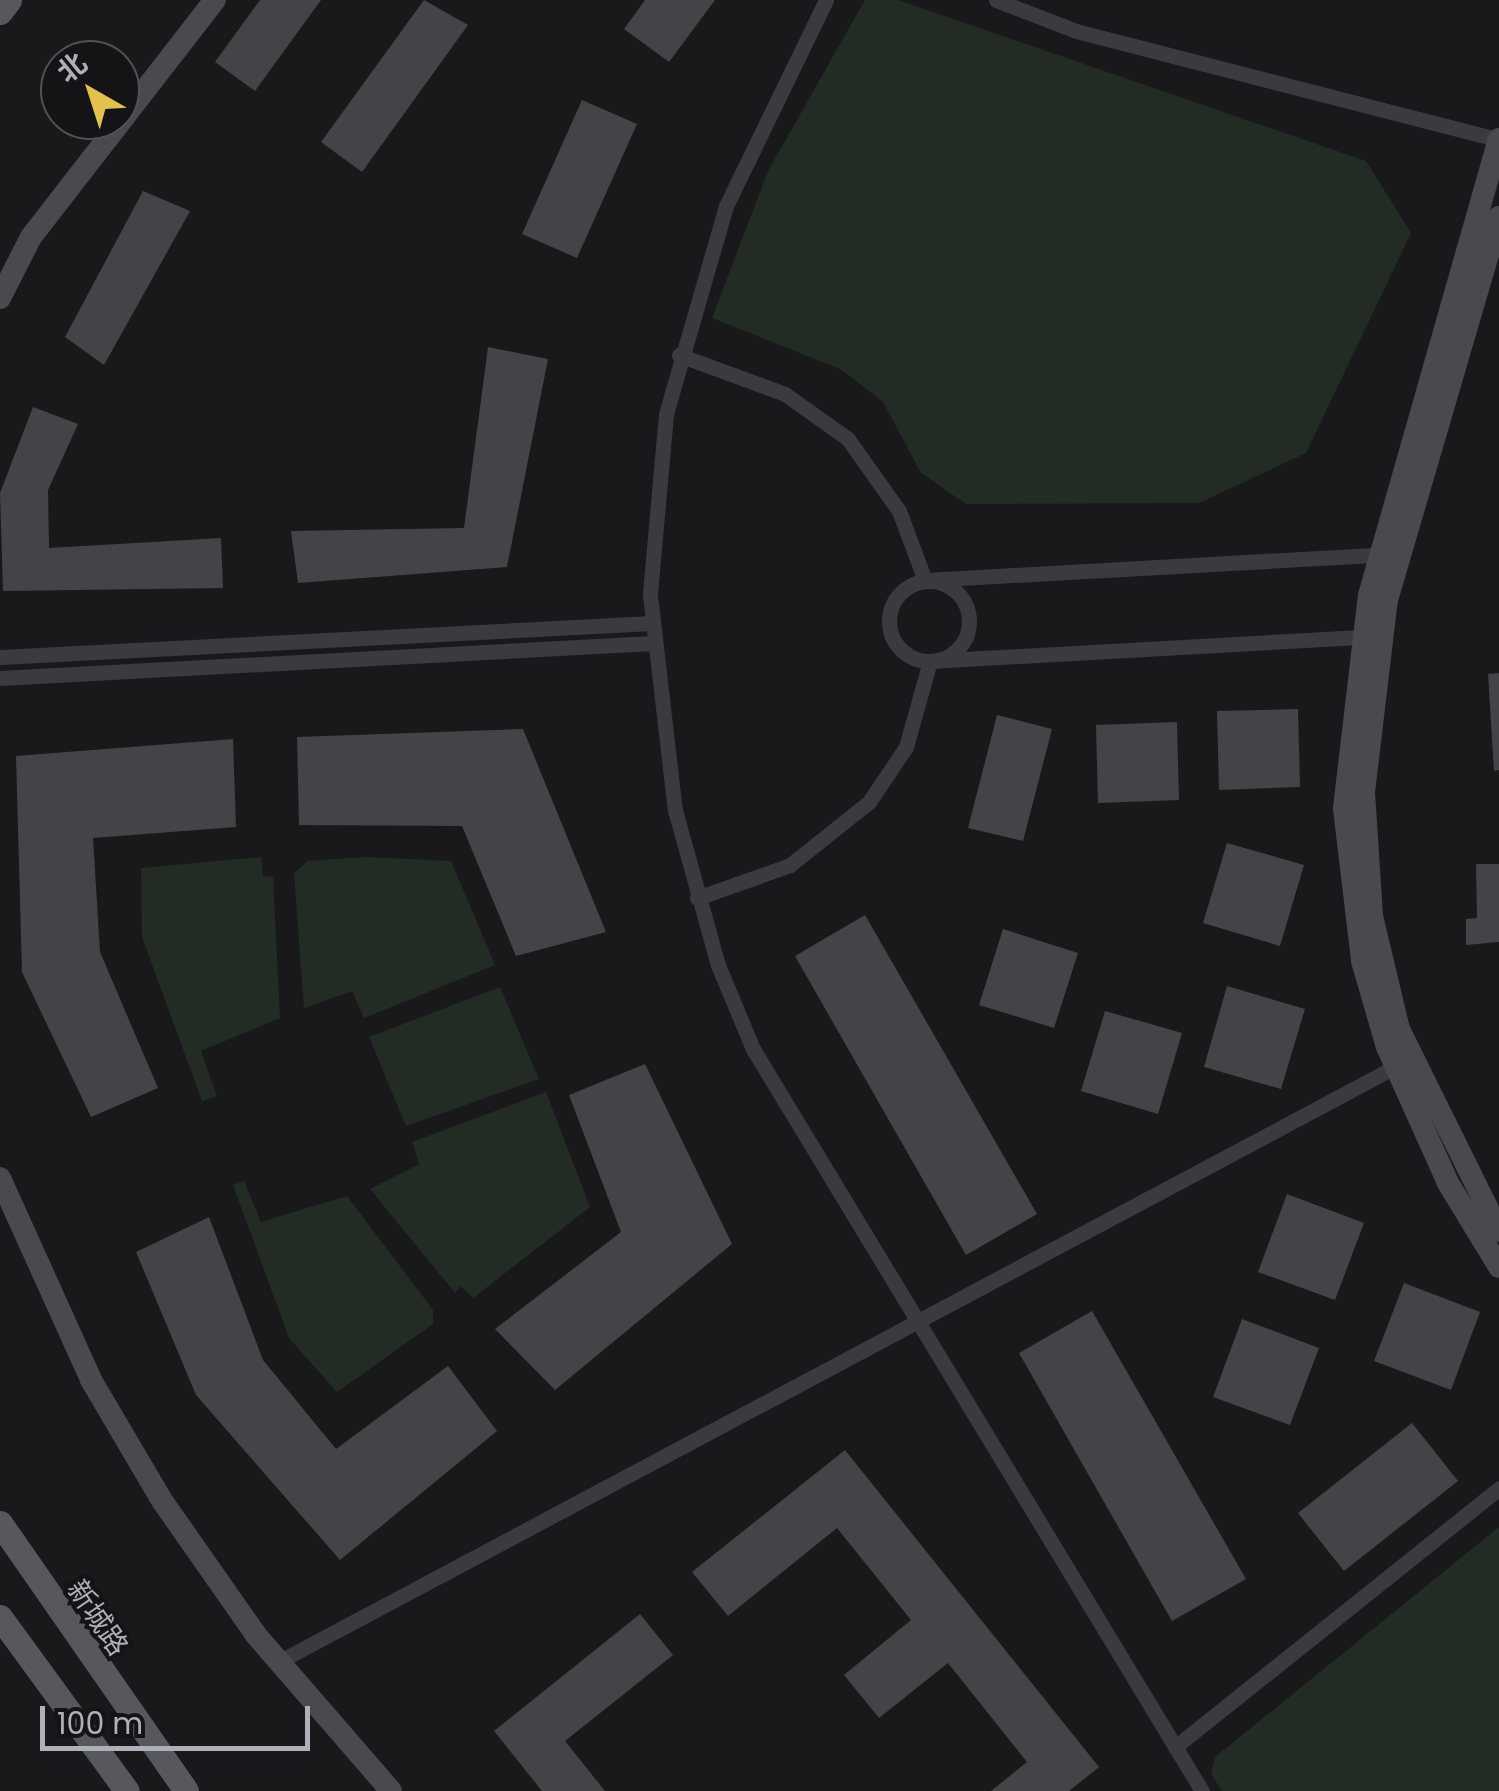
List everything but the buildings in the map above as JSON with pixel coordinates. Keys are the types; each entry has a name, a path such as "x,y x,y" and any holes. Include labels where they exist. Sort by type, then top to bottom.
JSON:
{"main road":[{"path":"0,12 9,0"},
{"path":"0,298 32,237 214,0"},
{"path":"1499,140 1389,554 1371,636 1365,847 1381,963 1402,1063 1499,1267"},
{"path":"1389,554 1499,217"},
{"path":"1402,1063 1499,1231"},
{"path":"0,1178 119,1432 278,1662 391,1791"},
{"name":"新城路","path":"0,1523 186,1791"},
{"path":"0,1617 127,1791"}],"street":[{"path":"826,0 751,145 679,355 658,467 653,643 697,898 753,1049 1202,1791"},
{"path":"996,0 1076,31 1499,140"},
{"path":"679,355 786,394 848,439 900,511 925,580 960,594 969,618 954,652 930,661"},
{"path":"1371,636 930,661 906,654 888,623 902,590 925,580 1389,554"},
{"path":"0,657 652,623"},
{"path":"0,678 653,643"},
{"path":"697,898 790,865 870,802 906,746 930,661"},
{"path":"278,1662 1402,1063"},
{"path":"1175,1748 1499,1488"}],"shaded area":[{"path":"865,0 898,0 1366,161 1411,233 1306,453 1199,503 966,504 921,473 883,402 842,370 712,318 768,171"},
{"path":"261,857 263,876 273,877 280,1018 201,1051 217,1096 202,1101 142,937 141,868"},
{"path":"365,857 451,861 495,965 364,1018 352,991 304,1008 294,873 308,861"},
{"path":"500,987 539,1079 406,1126 369,1037"},
{"path":"546,1092 590,1207 473,1298 461,1286 455,1293 370,1189 419,1164 412,1142"},
{"path":"244,1181 261,1222 347,1196 433,1310 433,1324 337,1392 289,1338 233,1185"},
{"path":"1499,1527 1499,1791 1222,1791 1211,1774 1215,1757"}]}
